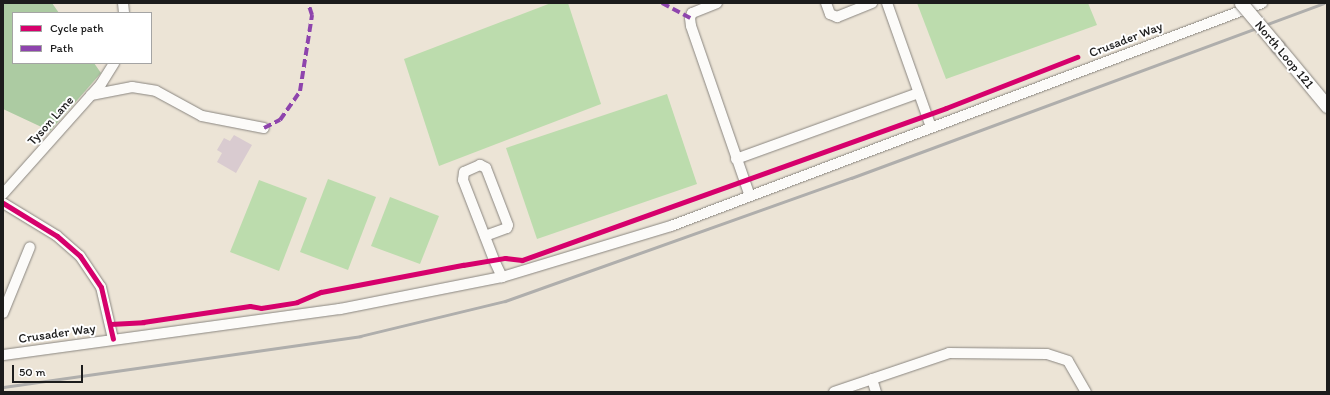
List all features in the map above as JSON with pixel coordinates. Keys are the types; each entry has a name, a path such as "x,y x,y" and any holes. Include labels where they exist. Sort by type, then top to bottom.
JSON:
{"main road":[{"name":"North Loop 121","path":"1241,3 1327,106"}],"street":[{"path":"717,3 696,10 690,18 750,196"},
{"path":"826,3 833,17 872,3"},
{"path":"887,3 931,127"},
{"name":"Crusader Way","path":"3,354 340,309 502,277 671,226 1262,3"},
{"name":"Tyson Lane","path":"3,194 91,95 113,64"},
{"path":"91,95 132,88 156,91 202,116 264,128"},
{"path":"736,158 918,93"},
{"path":"485,236 507,228 508,225 486,168 480,166 464,172 463,177 485,236 502,277"},
{"path":"3,203 45,228 80,256 101,287 114,339"},
{"path":"3,313 30,247"},
{"path":"834,392 849,390 872,379 949,353 1047,354 1068,361 1086,392"},
{"path":"872,379 876,392"}],"green space":[{"path":"3,3 52,3 58,12 12,12 12,64 95,64 101,73 50,131 3,109"},
{"path":"551,3 568,3 601,104 439,166 404,59"},
{"path":"917,3 1088,3 1097,25 946,79"},
{"path":"667,94 697,184 537,239 506,148"},
{"path":"328,179 376,197 348,270 300,252"},
{"path":"259,180 307,198 279,271 230,252"},
{"path":"390,197 439,216 420,264 371,246"}],"building":[{"path":"234,135 252,145 236,173 217,162 222,153 217,150 224,138 230,141"}],"railway":[{"path":"3,387 360,336 505,301 851,178 1324,3"}],"marked path":[{"path":"264,128 280,120 300,91 312,15 308,3"},
{"path":"662,3 690,18"}],"cycle path":[{"path":"110,324 143,322 250,306 261,308 297,302 321,292 463,265 505,258 522,260 946,108 1077,57"},
{"path":"3,203 57,236 80,256 101,287 113,339"}]}
